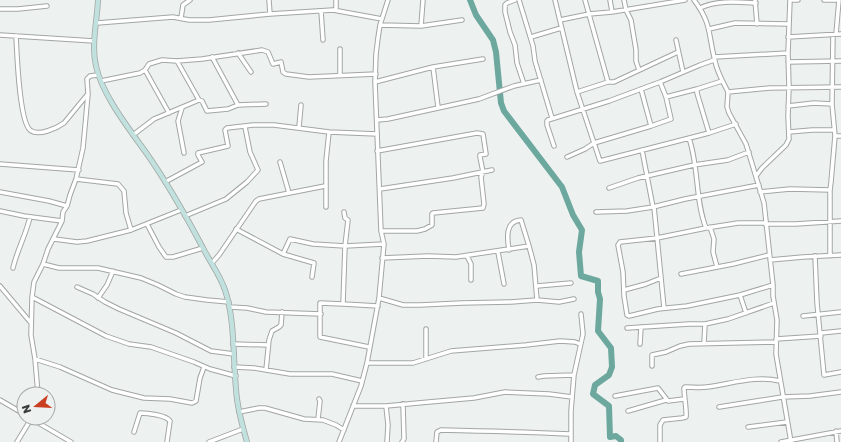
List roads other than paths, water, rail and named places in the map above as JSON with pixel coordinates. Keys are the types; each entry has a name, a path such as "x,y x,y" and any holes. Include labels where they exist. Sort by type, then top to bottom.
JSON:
{"street":[{"path":"98,0 97,23 94,41 94,57 98,75 133,135 165,182 222,282 229,304 236,389 239,412 247,442"},
{"path":"181,18 183,5 190,0"},
{"path":"269,0 270,14"},
{"path":"336,0 336,10"},
{"path":"339,442 362,381 367,363 379,298 384,244 377,151 375,82 376,54 380,24 388,0"},
{"path":"421,26 423,0"},
{"path":"515,0 505,5 505,12 515,45 517,63 524,84"},
{"path":"519,0 531,37 535,60 552,118"},
{"path":"554,0 577,92 600,161 709,133 736,124"},
{"path":"585,0 608,82"},
{"path":"610,0 612,12"},
{"path":"624,0 626,10 631,20 636,50 636,61 639,70"},
{"path":"560,20 589,14 626,10 686,0"},
{"path":"694,0 705,16 714,58 722,81 728,92 727,107 741,134 748,152 764,203 765,224 777,320 776,354 790,441"},
{"path":"756,176 762,168 786,145 789,139 788,37 790,0 798,0"},
{"path":"824,0 839,0 832,62 833,130 835,136 830,190 830,256"},
{"path":"700,8 709,4 756,1 757,24"},
{"path":"0,9 47,6"},
{"path":"97,23 137,19 181,18 189,20 210,20 270,14 336,10 382,19"},
{"path":"321,11 324,40"},
{"path":"380,24 421,26 462,20"},
{"path":"709,29 735,23 789,24"},
{"path":"531,37 561,28"},
{"path":"788,37 841,34"},
{"path":"0,35 94,41"},
{"path":"16,36 21,98 29,129 39,132 47,131 61,125 88,94"},
{"path":"676,40 683,72"},
{"path":"340,49 340,75"},
{"path":"101,81 140,73 145,70 149,64 158,61 177,61 266,50 273,64 281,62 283,72 286,74 309,77 376,74"},
{"path":"577,92 608,82 614,82 678,52"},
{"path":"238,53 251,72"},
{"path":"554,146 547,125 547,121 552,118 583,109 660,82 714,58 788,53"},
{"path":"212,57 238,105"},
{"path":"375,82 433,67 483,59"},
{"path":"177,61 199,100 202,101 208,111 238,105 266,104"},
{"path":"788,62 841,61"},
{"path":"433,67 438,107"},
{"path":"145,70 169,114"},
{"path":"37,386 31,334 34,282 62,221 63,212 67,206 79,170 83,148 88,79 90,76 98,75"},
{"path":"377,120 388,119 479,98 541,80"},
{"path":"666,97 722,81"},
{"path":"567,157 586,149 594,143 651,126 671,118 666,97 660,82"},
{"path":"728,92 748,89 789,87 841,87"},
{"path":"641,89 651,126"},
{"path":"697,89 697,94 709,133"},
{"path":"133,135 154,119 169,114 199,100"},
{"path":"788,106 814,103 832,104"},
{"path":"299,128 301,105"},
{"path":"182,108 178,120 184,154"},
{"path":"165,182 202,162 198,153 228,146 226,129 266,124 329,132 377,134"},
{"path":"185,216 226,199 247,182 258,170 250,152 245,127"},
{"path":"789,132 833,130"},
{"path":"326,207 326,161 329,132"},
{"path":"377,151 480,133 483,134 484,137 486,154 480,155 483,172 480,178 484,204 482,208 433,213 432,226 417,231 382,231"},
{"path":"835,136 841,136"},
{"path":"689,138 694,156 694,165 702,215 714,239 713,252 717,267"},
{"path":"642,150 653,207 664,308"},
{"path":"609,188 620,183 647,176 694,165 728,160 748,152"},
{"path":"280,162 288,193"},
{"path":"0,164 79,170"},
{"path":"380,189 438,181 492,170"},
{"path":"76,179 118,184 122,187 124,191 126,213 131,230"},
{"path":"596,212 627,211 653,207 759,185"},
{"path":"212,263 256,201 259,199 325,186"},
{"path":"760,192 790,189 830,190"},
{"path":"0,192 49,201 67,206"},
{"path":"54,239 77,242 131,230 181,210"},
{"path":"0,211 62,221"},
{"path":"343,304 345,246 348,220 345,218 344,212"},
{"path":"12,268 16,253 28,228 30,217"},
{"path":"509,250 508,229 512,224 521,220 524,225 534,265 537,300"},
{"path":"773,285 740,295 687,306 664,308 629,316 627,315 623,272 618,245 619,242 657,238 708,227 738,223 803,224 841,221"},
{"path":"147,224 166,257 173,257 203,248"},
{"path":"236,229 283,254 314,263 312,277"},
{"path":"283,254 290,239 313,244 345,246 384,244"},
{"path":"382,258 467,256 529,246"},
{"path":"498,252 504,284"},
{"path":"681,274 770,255"},
{"path":"467,256 471,264 471,280"},
{"path":"770,260 816,256 841,256"},
{"path":"816,256 824,375 841,372"},
{"path":"43,264 59,268 98,268 112,271 141,278 185,297 266,312 320,314"},
{"path":"98,298 107,285 112,271"},
{"path":"624,290 654,282 661,278"},
{"path":"654,282 662,285"},
{"path":"536,286 571,283"},
{"path":"0,286 31,323"},
{"path":"77,287 119,309 176,333 211,351 234,354"},
{"path":"740,295 746,313"},
{"path":"32,297 106,336 129,344 151,347 204,367 236,376"},
{"path":"379,298 403,305 537,300 559,302 574,299"},
{"path":"369,347 320,337 320,303 378,306"},
{"path":"627,328 705,324 728,319 774,304"},
{"path":"266,370 268,345 272,331 281,325 282,312"},
{"path":"803,316 841,312"},
{"path":"571,442 570,434 574,375 583,334 581,314"},
{"path":"704,343 705,324"},
{"path":"640,344 641,327"},
{"path":"426,329 426,359"},
{"path":"652,366 652,355 666,352 680,346 704,343 776,340 821,335 841,331"},
{"path":"367,363 413,363 452,351 468,349 560,341 580,344"},
{"path":"233,344 268,345"},
{"path":"35,359 60,367 112,390 144,398 170,399 192,403 196,401 200,378 204,367"},
{"path":"234,368 266,370 290,374 332,374 362,381"},
{"path":"538,377 574,375"},
{"path":"660,442 660,425 663,420 686,417 687,414 684,399 685,387 703,388 750,379 770,378 780,381"},
{"path":"615,396 658,388 666,400"},
{"path":"353,406 386,406 474,398 505,392 549,394 572,397"},
{"path":"719,407 782,397 810,396 841,392"},
{"path":"318,419 319,398"},
{"path":"628,411 666,400 684,399"},
{"path":"0,400 16,409"},
{"path":"402,442 404,439 403,404"},
{"path":"386,406 388,425 387,442"},
{"path":"239,412 265,408 304,418 331,422 344,430"},
{"path":"134,432 140,413 164,416 170,421 168,442"},
{"path":"748,427 787,422"},
{"path":"17,442 26,426"},
{"path":"47,426 71,442"},
{"path":"209,442 243,429"},
{"path":"436,442 437,432 441,430 512,431 570,434"},
{"path":"781,442 839,431 838,442"},
{"path":"220,437 221,442"}],"waterway":[{"path":"470,0 476,15 493,40 496,52 501,103 504,111 562,187 573,215 582,230 579,252 581,276 598,281 598,292 600,299 598,331 611,348 612,367 609,375 595,385 593,394 609,406 610,437 616,436 621,440 621,442"}]}
